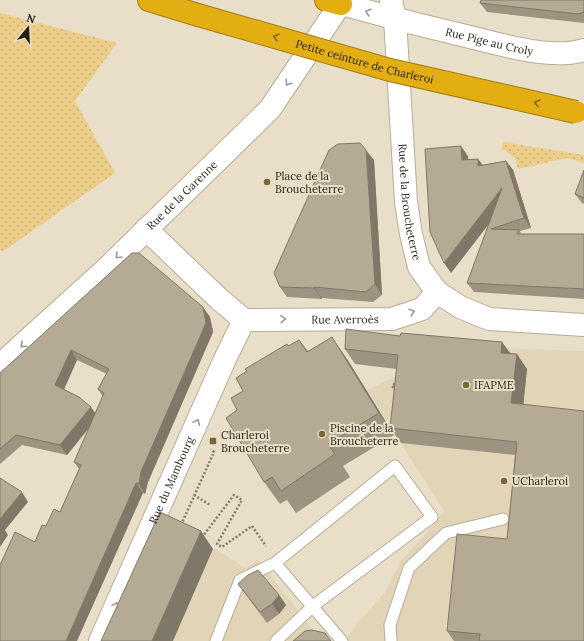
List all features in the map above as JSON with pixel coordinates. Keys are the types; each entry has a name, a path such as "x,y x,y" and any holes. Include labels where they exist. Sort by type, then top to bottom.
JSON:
{"highway":[{"name":"Petite ceinture de Charleroi","path":"149,0 390,70 584,113"}],"street":[{"name":"Rue Pige au Croly","path":"336,1 393,10 529,50 573,53 584,50"},
{"name":"Rue de la Garenne","path":"0,365 146,229 270,109 336,1"},
{"name":"Rue de la Broucheterre","path":"393,10 406,202 411,234 419,267 437,292 460,307 489,319 584,325"},
{"path":"146,229 218,298 244,320"},
{"name":"Rue Averroès","path":"244,320 392,319 422,309 437,292"},
{"name":"Rue du Mambourg","path":"100,641 225,359 244,320"}],"lane":[{"path":"216,641 240,580 275,563 395,466 432,517 313,606 276,641"},
{"path":"391,641 390,625 409,568 446,533 503,519"},
{"path":"275,563 342,641"}],"path":[{"path":"401,396 392,386 402,379"},
{"path":"194,495 210,504"},
{"path":"197,534 203,536 234,495 242,500 218,544 222,547 252,526 263,540"},
{"path":"180,525 186,528"}],"shaded area":[{"path":"0,13 117,43 75,101 115,173 5,250 0,251"},
{"path":"503,142 584,155 584,163 567,158 518,169 515,158 502,149"},
{"name":"UCharleroi","path":"402,345 584,351 584,641 345,641 356,625 385,592 402,559 425,535 444,511 367,390 403,373"},
{"path":"172,530 223,553 246,569 258,559 321,641 119,641"}],"building":[{"path":"481,0 584,0 584,12 578,14 480,3"},
{"path":"360,143 366,150 375,284 366,292 314,287 280,287 274,273 329,150 338,144"},
{"path":"461,146 462,160 478,159 478,166 506,161 524,218 491,229 519,230 517,234 584,234 584,289 467,283 502,188 444,263 430,232 425,149"},
{"path":"584,170 584,198 575,194"},
{"path":"132,253 139,253 203,307 206,323 141,472 139,484 136,483 66,641 0,641 0,565 15,532 35,542 42,525 46,526 54,509 60,512 81,465 74,462 104,393 98,389 109,369 71,350 55,385 79,397 91,407 60,445 16,435 0,449 0,373"},
{"name":"UCharleroi","path":"346,329 400,336 401,333 502,342 501,353 517,354 511,403 584,411 584,641 479,641 480,634 447,631 457,534 507,539 517,442 390,428 398,355 345,349"},
{"name":"Piscine de la Broucheterre","path":"332,337 379,413 328,444 335,454 281,491 272,477 264,482 226,418 237,410 231,398 243,391 236,378 247,371 245,369 287,344 288,346 299,340 307,352"},
{"path":"0,478 22,492 0,519"},
{"path":"160,512 201,531 152,641 101,641"},
{"path":"258,570 279,595 272,604 260,612 238,584 248,575"},
{"path":"312,630 325,633 331,641 293,641 305,631"}],"place":[{"name":"Place de la Broucheterre","path":"267,182"},
{"name":"IFAPME","path":"466,385"},
{"name":"Piscine de la Broucheterre","path":"322,434"},
{"name":"Charleroi Broucheterre","path":"213,441"},
{"name":"UCharleroi","path":"504,481"}]}
